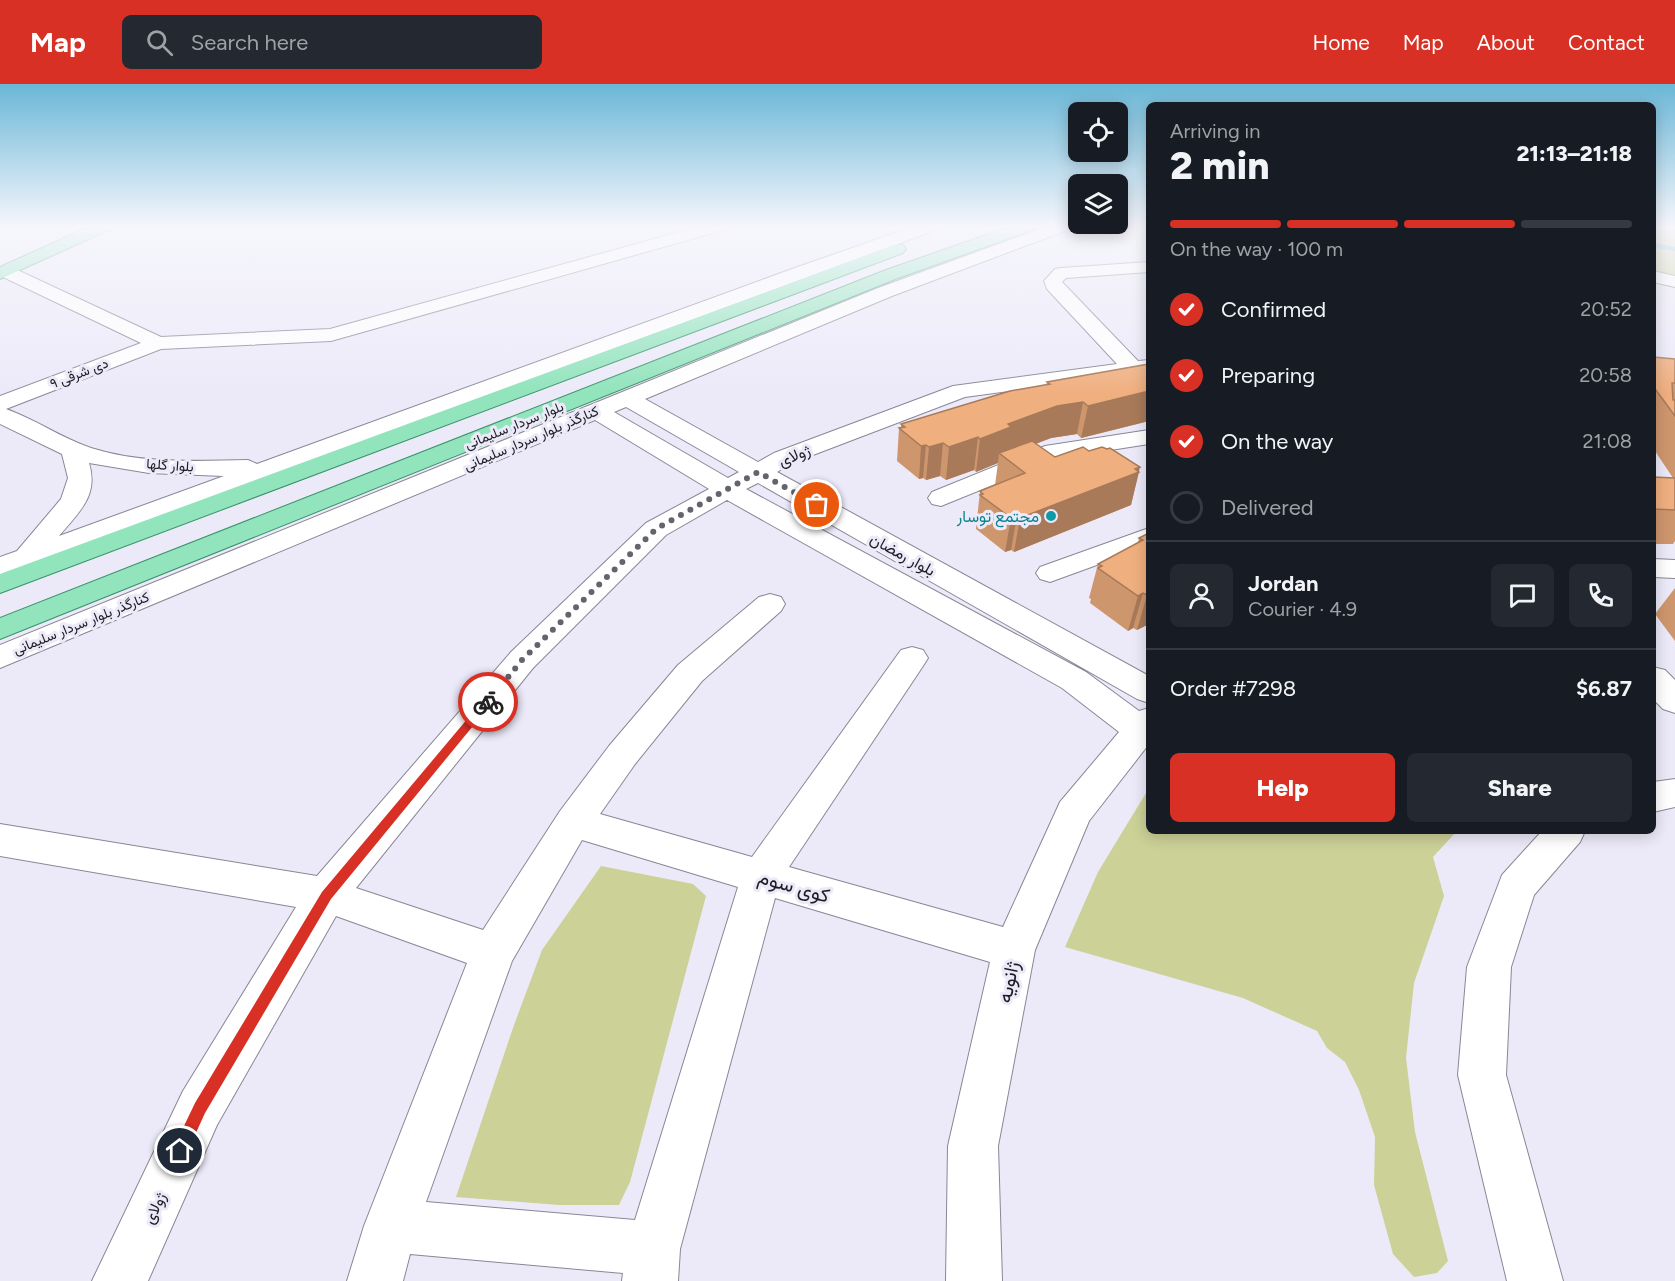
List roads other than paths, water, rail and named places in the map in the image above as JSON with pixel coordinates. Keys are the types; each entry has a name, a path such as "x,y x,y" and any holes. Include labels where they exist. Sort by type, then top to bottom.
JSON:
{"main road":[{"name":"بلوار سردار سلیمانی","path":"0,584 806,282"},
{"name":"بلوار سردار سلیمانی","path":"0,628 38,627 872,282"}],"street":[{"path":"23,282 158,343 332,335 522,282"},
{"path":"0,567 775,282"},
{"name":"کنارگذر بلوار سردار سلیمانی","path":"0,657 38,627 596,411 911,282"},
{"path":"1053,282 1053,285 1141,367"},
{"name":"۹ دی شرقی","path":"0,404 158,343"},
{"name":"ژولای","path":"120,1281 200,1108 326,896 522,660 656,529 783,458 961,391 1141,367"},
{"path":"450,401 507,395 537,370"},
{"name":"بلوار رمضان","path":"626,398 758,472 1146,713"},
{"name":"بلوار رمضان","path":"596,411 727,489 1074,680 1146,713"},
{"name":"بلوار گلها","path":"0,414 73,450 94,457 138,463 220,468 268,468"},
{"path":"941,498 1054,451 1146,437"},
{"path":"25,558 74,501 81,478 73,450"},
{"path":"1050,573 1146,537"},
{"path":"1656,568 1675,569"},
{"path":"375,1281 391,1226 493,953 573,822 622,755 690,673 770,604"},
{"path":"391,1226 651,1265 761,876 912,658"},
{"path":"1656,681 1675,700"},
{"name":"ژانویه","path":"974,1281 973,1146 1014,950 1073,813 1146,713"},
{"path":"1656,796 1675,793"},
{"name":"کوی سوم","path":"573,822 1014,950"},
{"path":"1535,1281 1482,1075 1489,967 1516,887 1563,834"},
{"path":"0,840 326,896 493,953"}],"place":[{"name":"مجتمع توسار","path":"1051,516"}]}
